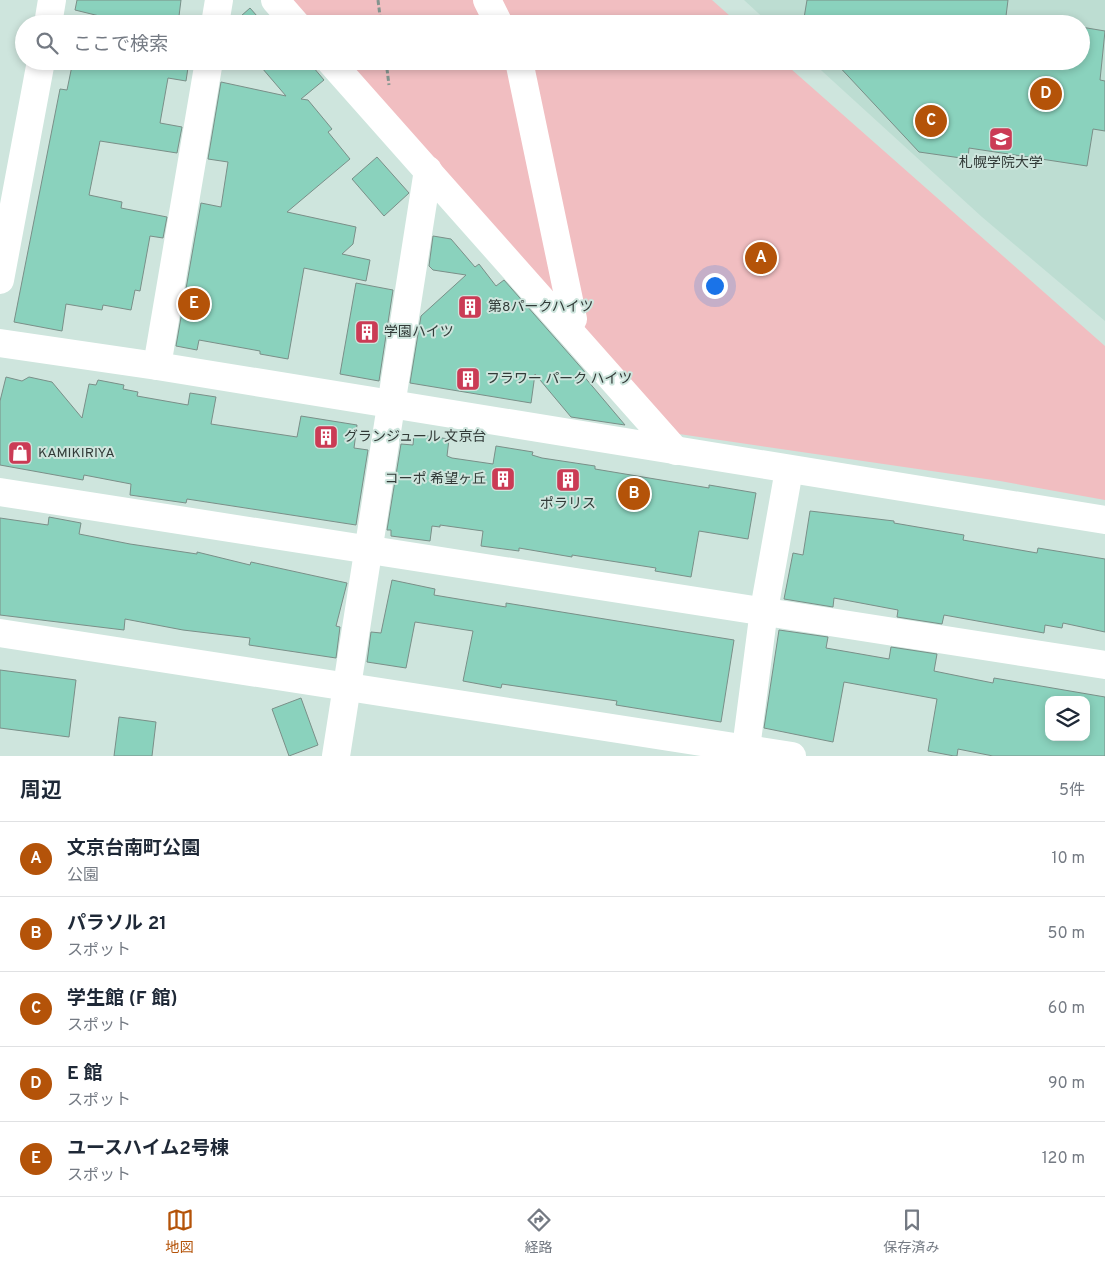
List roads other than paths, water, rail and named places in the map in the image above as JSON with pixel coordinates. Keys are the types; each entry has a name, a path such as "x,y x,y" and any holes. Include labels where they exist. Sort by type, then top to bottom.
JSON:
{"street":[{"path":"50,15 52,0"},
{"path":"217,15 220,0"},
{"path":"275,0 288,15"},
{"path":"487,0 494,15"},
{"path":"0,280 39,70"},
{"path":"157,366 207,70"},
{"path":"338,70 676,451"},
{"path":"521,70 573,319"},
{"path":"336,756 368,549 393,404 428,170"},
{"path":"0,343 157,366 1105,520"},
{"path":"745,752 764,610 789,470"},
{"path":"0,492 764,610 1105,665"},
{"path":"0,633 745,752 792,756"}],"place":[{"name":"E 館","path":"1046,94"},
{"name":"学生館 (F 館)","path":"931,121"},
{"name":"札幌学院大学","path":"1001,139"},
{"name":"文京台南町公園","path":"761,258"},
{"name":"ユースハイム2号棟","path":"194,304"},
{"name":"第8パークハイツ","path":"470,307"},
{"name":"学園ハイツ","path":"367,332"},
{"name":"フラワー パーク ハイツ","path":"468,379"},
{"name":"グランジュール 文京台","path":"326,437"},
{"name":"KAMIKIRIYA","path":"20,453"},
{"name":"コーポ 希望ヶ丘","path":"503,479"},
{"name":"ポラリス","path":"568,480"},
{"name":"パラソル 21","path":"634,494"}]}
